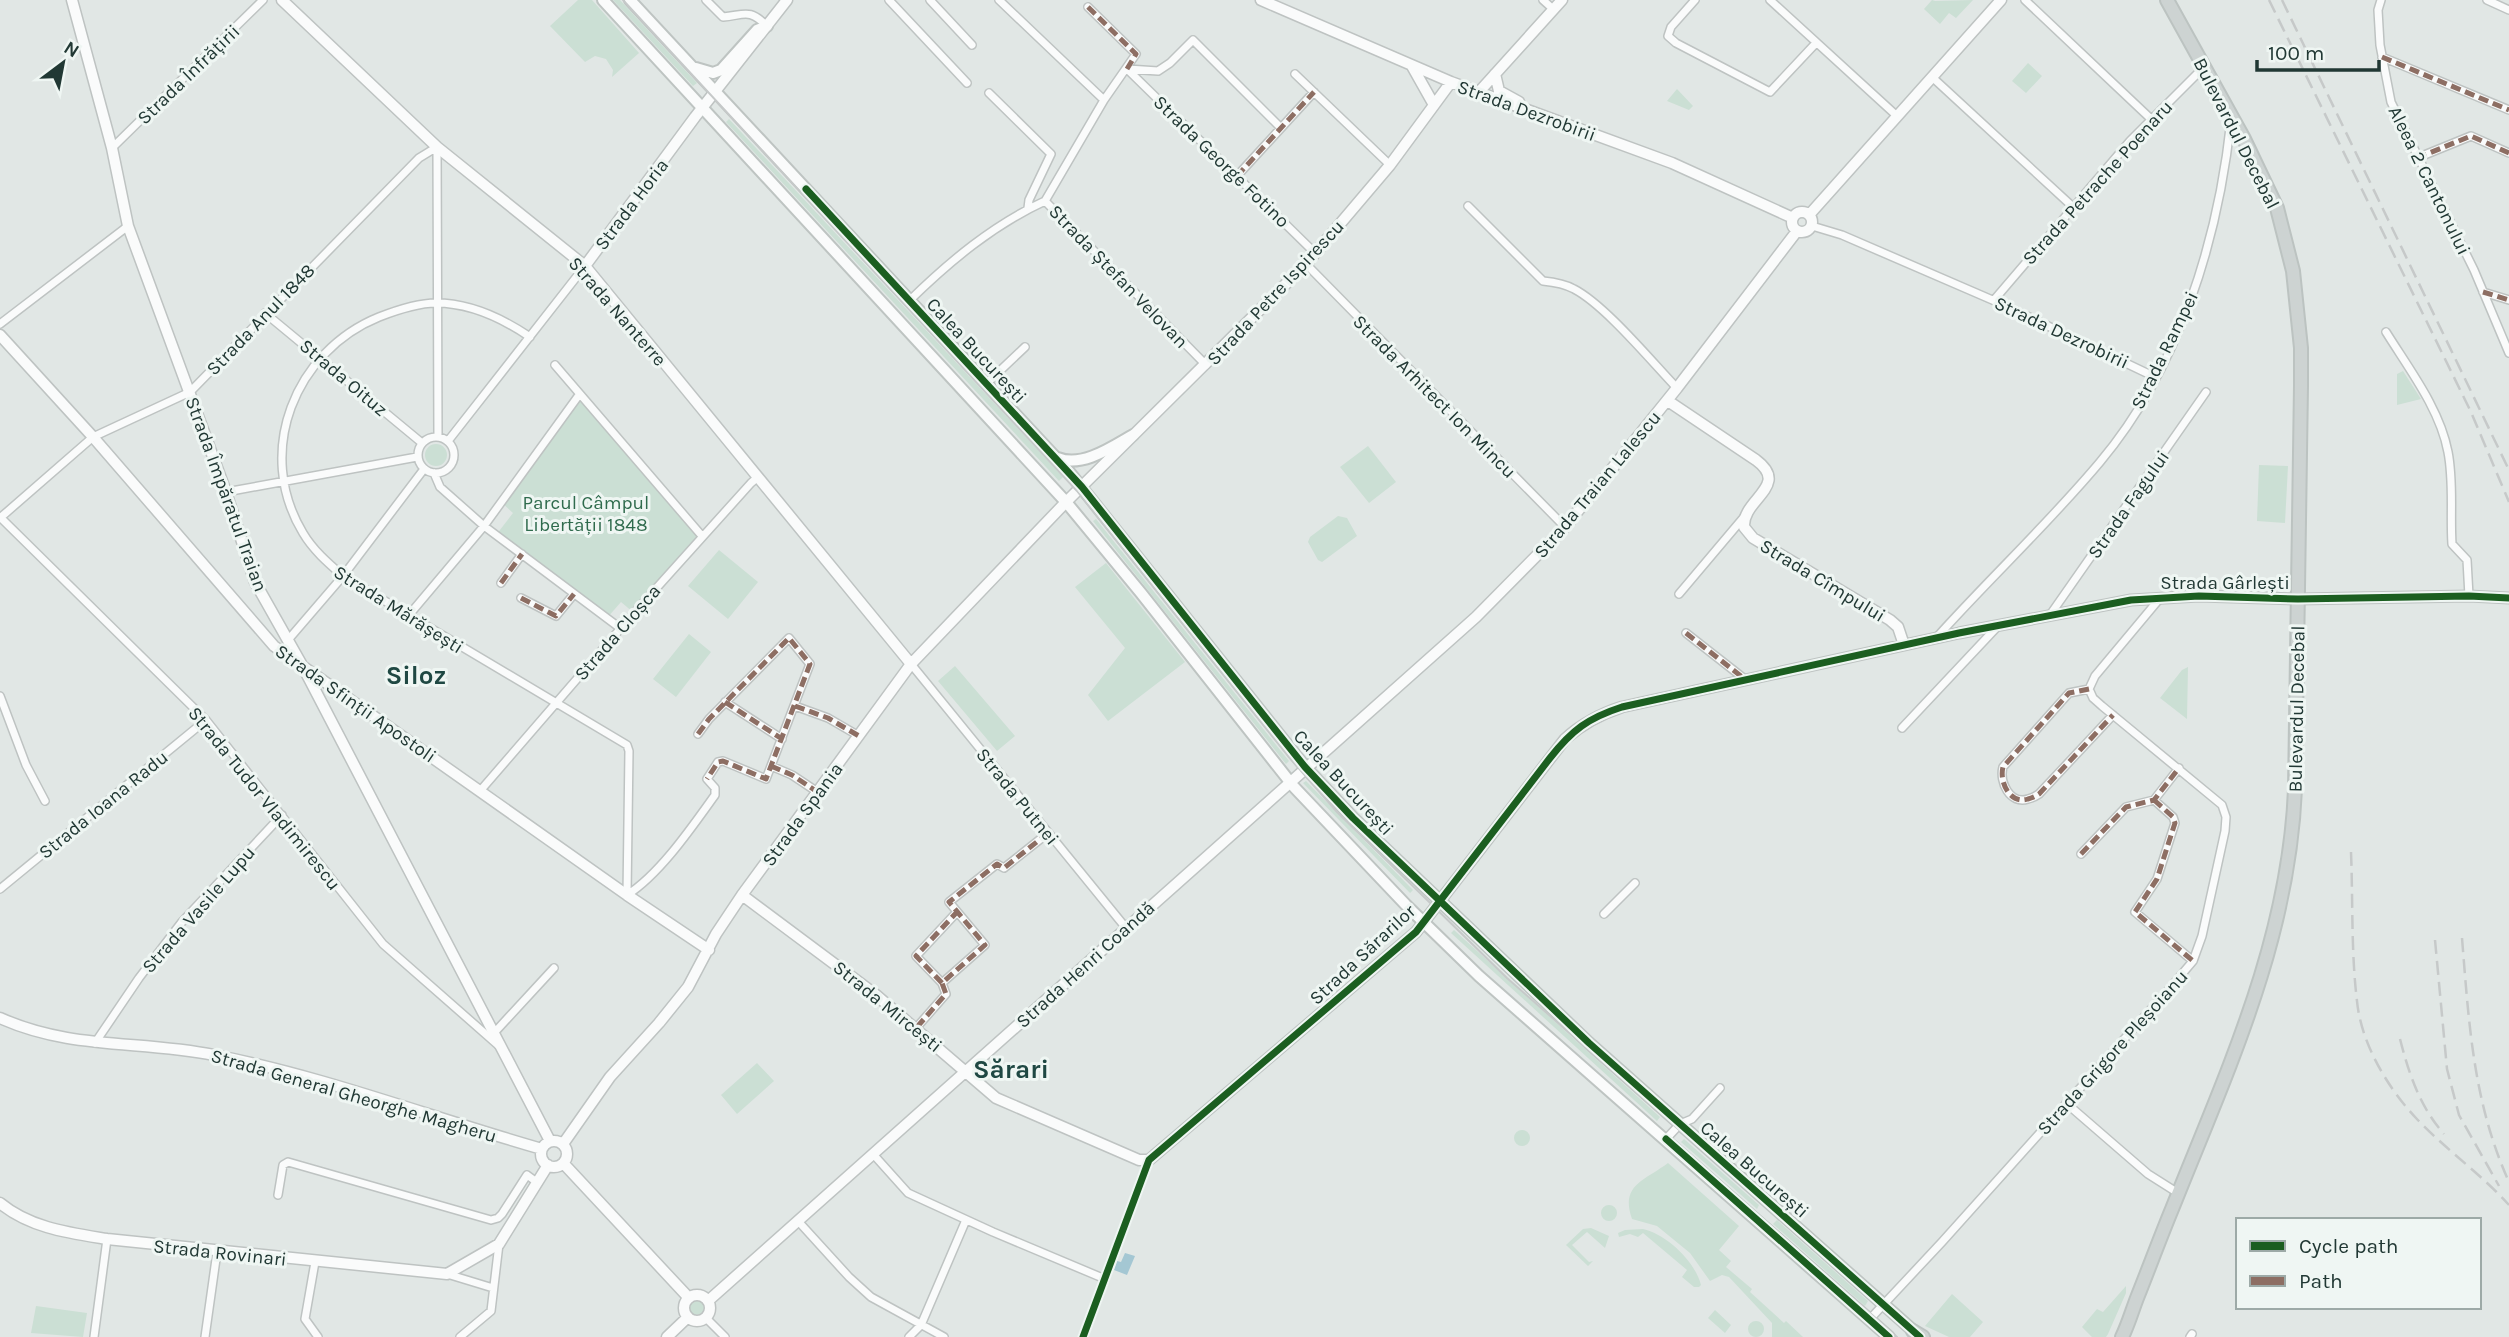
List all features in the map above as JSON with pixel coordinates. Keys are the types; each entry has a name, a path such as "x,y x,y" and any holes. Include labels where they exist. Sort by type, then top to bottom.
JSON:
{"main road":[{"name":"Calea București","path":"603,0 1066,502 1142,593 1289,781 1423,922 1479,976 1889,1337"},
{"name":"Calea București","path":"630,0 1056,457 1305,767 1353,818 1549,1007 1919,1335"},
{"name":"Bulevardul Decebal","path":"2123,1336 2251,1010 2275,930 2294,821 2301,348 2293,271 2277,208 2167,0"},
{"path":"693,67 713,74 721,70 757,30 767,26"},
{"path":"1056,457 1076,462 1133,435"}],"street":[{"name":"Strada Împăratul Traian","path":"72,0 112,148 128,226 190,391 255,582 303,667 551,1141"},
{"name":"Strada Înfrățirii","path":"112,148 264,0"},
{"name":"Strada Nanterre","path":"282,0 437,146 584,266 911,664"},
{"path":"706,0 723,17 749,13 757,16 767,26"},
{"name":"Strada Horia","path":"448,441 787,0"},
{"path":"889,0 967,83"},
{"path":"930,0 972,45"},
{"path":"999,0 1104,100"},
{"name":"Strada Dezrobirii","path":"1261,0 1478,93 1672,163 1793,218"},
{"path":"1543,0 1553,9"},
{"path":"1478,93 1562,0"},
{"path":"1695,0 1671,27 1668,36 1676,43 1770,92 1816,43"},
{"path":"1770,0 1897,116"},
{"path":"1809,215 2001,0"},
{"path":"2025,0 2151,119"},
{"name":"Aleea 2 Cantonului","path":"2381,0 2379,23 2382,57 2391,102 2483,292 2509,353"},
{"path":"2487,0 2509,10"},
{"path":"1045,201 1104,100 1136,54 1088,7"},
{"path":"1127,68 1158,71 1193,40 1281,128"},
{"path":"2382,57 2509,110"},
{"path":"1411,65 1434,105"},
{"name":"Strada Petrache Poenaru","path":"1994,300 2151,119 2204,67"},
{"name":"Strada George Fotino","path":"1127,68 1315,253"},
{"path":"1295,74 1390,165"},
{"path":"1495,74 1499,91 1525,104 1537,114"},
{"path":"1932,77 2073,207"},
{"name":"Strada Petre Ispirescu","path":"1066,502 1306,264 1390,165 1451,82"},
{"path":"1237,176 1314,92"},
{"name":"Strada Ștefan Velovan","path":"989,93 1051,154 1029,200 1028,208"},
{"name":"Strada Rampei","path":"1936,638 2101,461 2130,422 2174,339 2194,290 2209,243 2226,167 2231,118"},
{"path":"2417,158 2471,136 2509,153"},
{"path":"437,146 438,437"},
{"name":"Strada Anul 1848","path":"0,518 93,437 190,391 419,158 437,146"},
{"name":"Strada Ștefan Velovan","path":"909,301 947,264 1008,219 1045,201 1206,365"},
{"path":"1468,206 1542,281 1574,289 1602,311 1677,388"},
{"path":"1799,213 1809,215 1812,226 1804,232 1797,230 1792,223 1793,218 1799,213"},
{"path":"0,324 128,226"},
{"name":"Strada Dezrobirii","path":"1812,226 1842,235 1994,300 2155,377"},
{"name":"Strada Traian Lalescu","path":"1305,767 1476,617 1565,527 1668,401 1797,230"},
{"name":"Strada Arhitect Ion Mincu","path":"1306,264 1565,527"},
{"path":"2483,292 2509,300"},
{"path":"436,303 456,305 484,313 513,325 530,337"},
{"name":"Strada Mărășești","path":"436,303 396,311 366,323 338,340 301,383 290,408 284,434 285,481 292,511 303,534 324,560 343,576 627,745 626,895"},
{"name":"Strada Oituz","path":"265,313 422,443"},
{"path":"2386,332 2429,402 2444,437 2452,486 2452,544 2467,560 2469,596"},
{"name":"Strada Sfinții Apostoli","path":"0,335 93,437 274,646 626,895 709,950"},
{"path":"986,384 1025,347"},
{"path":"555,365 702,536"},
{"name":"Strada Fagului","path":"2050,616 2206,392"},
{"path":"409,615 484,526 579,395"},
{"path":"1668,401 1756,460 1770,477 1745,516 1679,594"},
{"path":"438,437 448,441 454,451 453,462 445,471 434,474 424,470 417,457 422,443 426,439 438,437"},
{"path":"226,492 417,457"},
{"path":"288,640 343,576 424,470"},
{"path":"434,474 440,487 484,526 620,628"},
{"name":"Strada Cloșca","path":"480,791 620,628 758,477"},
{"name":"Strada Spania","path":"564,1144 610,1077 688,987 716,934 911,664 1066,502"},
{"name":"Strada Cîmpului","path":"1745,516 1744,527 1753,538 1891,620 1898,627 1904,645"},
{"name":"Strada Tudor Vladimirescu","path":"0,518 206,720 383,944 501,1048"},
{"path":"500,583 523,554"},
{"path":"521,598 556,616 574,594"},
{"path":"2113,715 2039,794 2028,800 2019,800 2002,785 2003,767 2060,701 2069,693 2089,689 2095,676 2162,596"},
{"name":"Strada Gârlești","path":"1904,645 2162,596 2509,598"},
{"path":"1902,728 1997,627"},
{"path":"1686,633 1746,680"},
{"path":"626,895 647,879 715,795 715,788 707,779 718,762 723,761 766,779 810,664 789,638 725,702 698,734"},
{"name":"Strada Sărarilor","path":"1083,1337 1149,1160 1413,935 1550,758 1582,724 1622,707 1904,645"},
{"name":"Strada Putnei","path":"911,664 1126,928"},
{"name":"Strada Grigore Pleșoianu","path":"1869,1320 2193,961 2202,936 2226,817 2222,805 2093,698 2089,689"},
{"path":"0,696 26,765 45,801"},
{"path":"725,702 782,739"},
{"path":"796,706 828,718 859,736"},
{"name":"Strada Ioana Radu","path":"0,888 206,720"},
{"path":"771,766 792,775 818,793"},
{"name":"Strada Henri Coandă","path":"708,1301 1305,767"},
{"path":"2081,854 2126,807 2154,800 2179,768"},
{"path":"2154,800 2173,817 2175,823 2157,879 2135,912 2193,961"},
{"name":"Strada Vasile Lupu","path":"95,1042 181,923 282,815"},
{"path":"942,984 985,945 949,902 997,864 1004,868 1048,833"},
{"path":"1604,914 1635,883"},
{"name":"Strada Mircești","path":"743,895 917,1027 996,1098 1139,1160 1149,1160"},
{"path":"917,1027 946,994 942,984 916,956 957,912"},
{"path":"494,1033 554,968"},
{"name":"Strada General Gheorghe Magheru","path":"0,1018 57,1038 212,1054 413,1108 542,1149"},
{"path":"1666,1139 1680,1124 1692,1118 1720,1088"},
{"path":"2066,1103 2148,1174 2178,1193"},
{"path":"551,1141 564,1144 568,1156 564,1164 556,1167 548,1165 541,1156 542,1149 551,1141"},
{"path":"873,1154 908,1193 1105,1279"},
{"path":"278,1195 283,1166 288,1162 491,1220 498,1218 527,1175 538,1182"},
{"path":"564,1164 689,1298"},
{"path":"460,1337 491,1311 499,1244 548,1165"},
{"name":"Strada Rovinari","path":"0,1203 9,1211 33,1222 67,1233 217,1252 447,1275 492,1288"},
{"path":"909,1337 921,1325 966,1220"},
{"path":"798,1221 871,1297 944,1337"},
{"path":"94,1337 107,1239"},
{"path":"447,1275 499,1244"},
{"path":"205,1337 217,1252"},
{"path":"315,1262 304,1319 317,1337"},
{"path":"697,1295 708,1301 710,1311 706,1318 695,1321 688,1317 685,1306 689,1298 697,1295"},
{"path":"667,1337 688,1317"},
{"path":"706,1318 725,1337"}],"green space":[{"path":"578,0 592,0 639,53 612,77 613,70 606,59 595,56 585,62 550,26"},
{"path":"613,0 620,0 697,83 693,86"},
{"path":"1932,0 1973,0 1956,18 1949,13 1940,24 1924,9"},
{"path":"2028,63 2042,76 2026,93 2012,81"},
{"path":"1677,89 1693,106 1689,110 1667,101"},
{"path":"729,119 1063,477 1059,481 726,122"},
{"path":"2403,371 2421,399 2397,405 2397,374"},
{"name":"Parcul Câmpul Libertății 1848","path":"579,395 702,536 634,613 621,602 607,618 496,535 513,513 501,502"},
{"path":"436,444 444,447 447,455 444,463 436,466 428,463 425,455 428,447"},
{"path":"1368,446 1396,482 1369,503 1340,467"},
{"path":"2259,465 2288,466 2285,523 2257,521"},
{"path":"1338,516 1347,518 1357,536 1322,562 1318,560 1308,542 1310,537"},
{"path":"1096,519 1289,761 1286,764 1093,521"},
{"path":"719,550 758,582 728,619 688,586"},
{"path":"1106,563 1185,662 1108,721 1088,695 1125,648 1075,587"},
{"path":"689,634 711,652 676,697 653,679"},
{"path":"955,666 1015,736 997,751 938,681"},
{"path":"2188,667 2187,719 2160,698 2182,670"},
{"path":"1306,781 1413,890 1410,893 1303,783"},
{"path":"1454,930 1660,1117 1657,1121 1451,933"},
{"path":"757,1063 774,1081 737,1114 721,1095"},
{"path":"1522,1130 1528,1132 1528,1144 1522,1146 1516,1144 1514,1138 1516,1132"},
{"path":"1684,1139 1759,1205 1757,1209 1681,1142"},
{"path":"1668,1163 1739,1226 1719,1250 1731,1261 1726,1267 1752,1289 1750,1292 1784,1323 1786,1321 1803,1337 1772,1337 1772,1323 1729,1277 1722,1275 1710,1281 1690,1253 1657,1226 1632,1219 1629,1198 1632,1191 1636,1185"},
{"path":"1609,1205 1615,1207 1615,1219 1609,1221 1603,1219 1601,1213 1603,1207"},
{"path":"1777,1220 1868,1301 1865,1306 1773,1224"},
{"path":"1591,1228 1609,1236 1605,1248 1587,1232 1572,1245 1589,1262 1593,1261 1588,1266 1566,1245 1583,1229"},
{"path":"1643,1229 1661,1236 1686,1258 1698,1276 1701,1285 1699,1287 1694,1287 1682,1277 1687,1270 1643,1233 1638,1237 1630,1234 1619,1237 1618,1233"},
{"path":"2126,1286 2126,1293 2106,1337 2092,1337 2082,1327 2097,1309 2103,1312"},
{"path":"1952,1294 1983,1322 1970,1337 1949,1337 1925,1326"},
{"path":"696,1299 702,1301 702,1313 696,1315 690,1313 688,1307 690,1301"},
{"path":"36,1306 87,1313 83,1337 31,1333"},
{"path":"1715,1310 1731,1325 1725,1333 1708,1318"},
{"path":"1753,1321 1759,1321 1764,1329 1762,1335 1753,1337 1748,1332 1748,1326"}],"water":[{"path":"1125,1253 1135,1256 1127,1275 1114,1270 1117,1261 1121,1262"}],"tram line":[{"path":"623,0 1077,491 1288,756 1337,812 1507,978 1914,1337"},
{"path":"1824,1272 1897,1337"}],"railway":[{"path":"2269,0 2471,412 2509,502"},
{"path":"2282,0 2509,470"},
{"path":"2351,852 2353,945 2359,1017 2377,1064 2395,1093 2416,1118 2509,1205"},
{"path":"2462,938 2470,1032 2480,1092 2487,1122 2509,1182"},
{"path":"2435,940 2447,1069 2459,1115 2499,1186"},
{"path":"2400,1039 2416,1090 2428,1113 2444,1134"}],"marked path":[{"path":"1088,7 1136,54 1127,69"},
{"path":"2382,57 2509,110"},
{"path":"1237,176 1314,92"},
{"path":"2417,158 2471,136 2509,153"},
{"path":"2483,292 2509,300"},
{"path":"501,583 522,554"},
{"path":"521,598 556,616 574,594"},
{"path":"1686,633 1746,680"},
{"path":"698,734 709,719 789,638 810,664 766,779 723,761 718,762 707,779"},
{"path":"2089,689 2069,693 2003,767 2007,791 2016,799 2022,800 2039,794 2113,715"},
{"path":"725,702 782,739"},
{"path":"795,706 828,718 859,736"},
{"path":"771,766 792,775 819,793"},
{"path":"2081,854 2126,807 2154,800 2179,768"},
{"path":"2154,800 2173,817 2175,823 2157,879 2135,912 2193,961"},
{"path":"917,1027 946,994 942,983 985,945 949,902 997,864 1004,868 1048,833"},
{"path":"942,983 916,956 957,912"}],"cycle path":[{"path":"806,189 1082,487 1305,767 1353,818 1589,1043 1920,1337"},
{"path":"1083,1337 1149,1160 1416,932 1558,748 1573,732 1600,716 1622,707 1959,633 2131,600 2199,596 2298,599 2469,596 2509,598"},
{"path":"1666,1139 1889,1337"}],"district":[{"name":"Siloz","path":"416,675"},
{"name":"Sărari","path":"1011,1069"}]}
